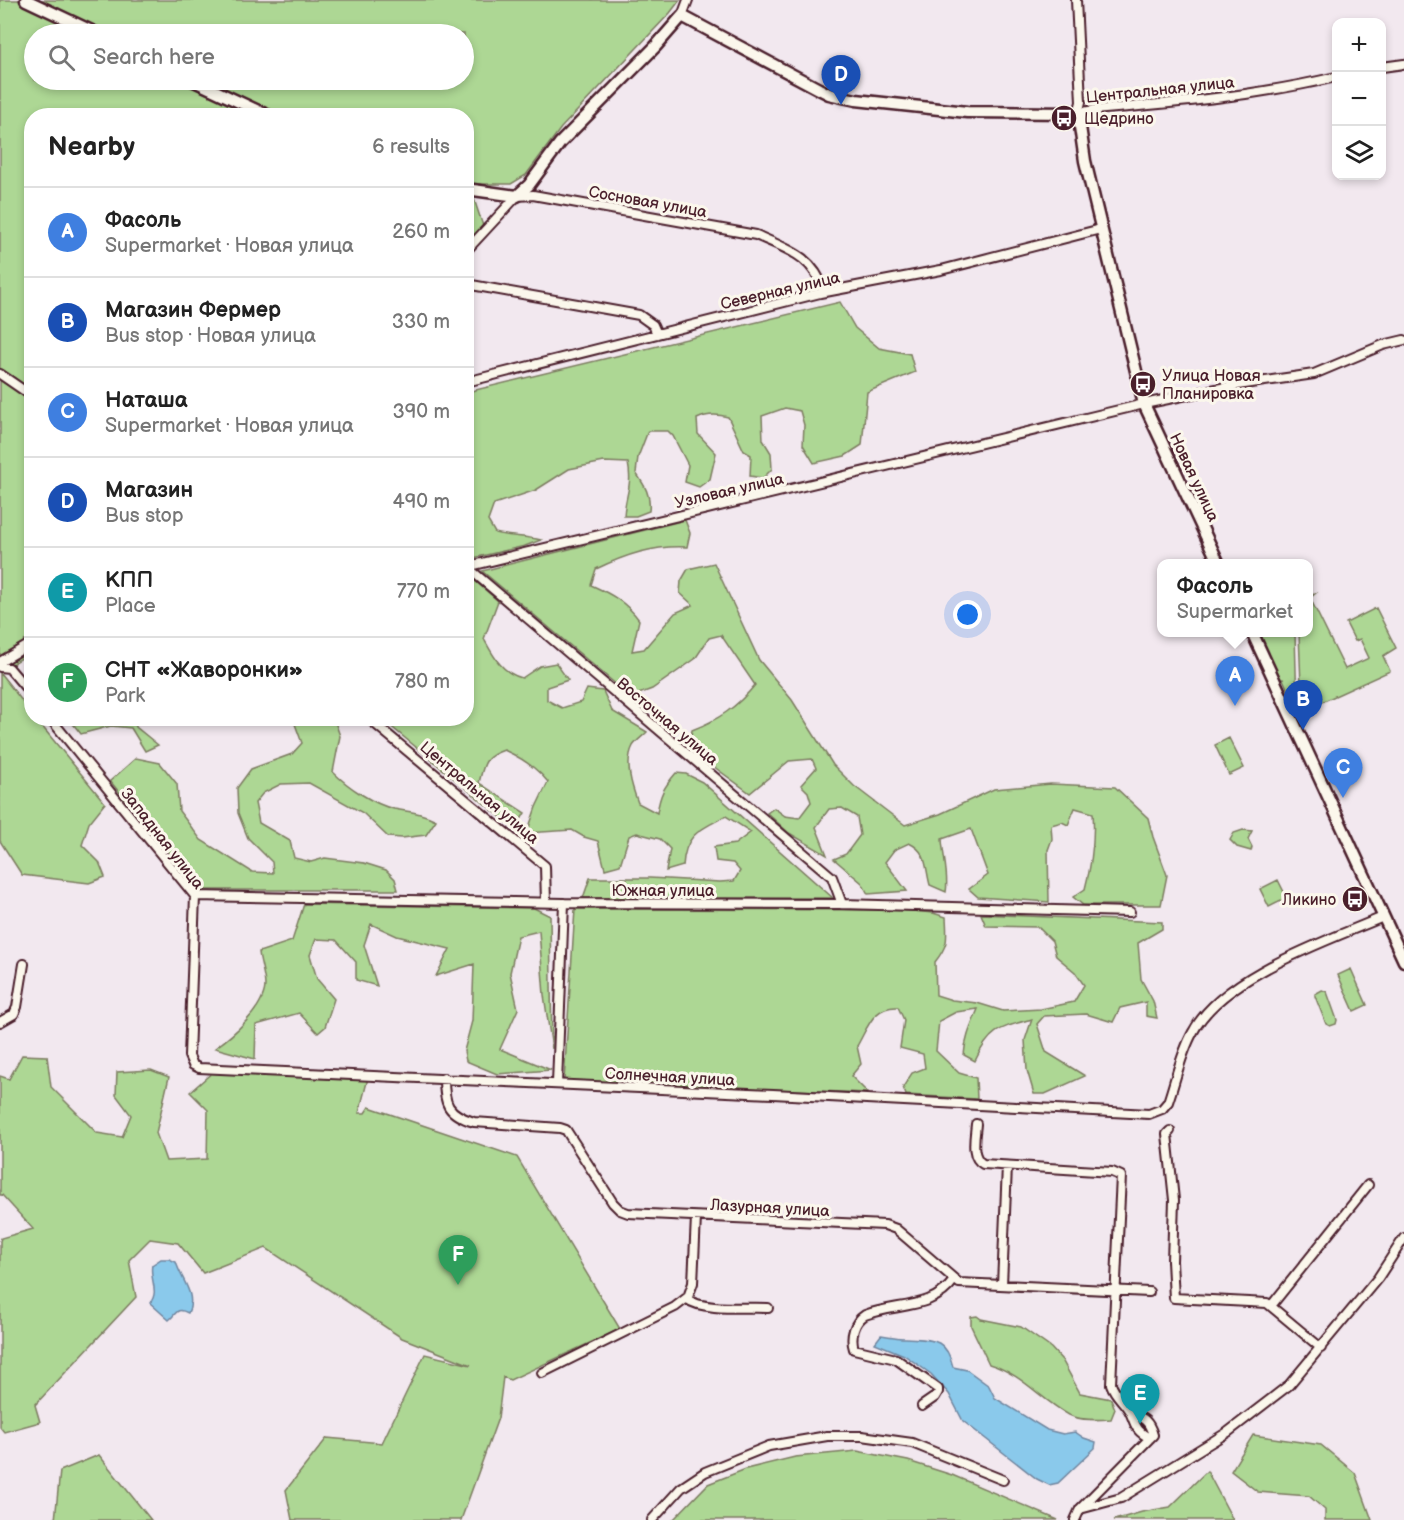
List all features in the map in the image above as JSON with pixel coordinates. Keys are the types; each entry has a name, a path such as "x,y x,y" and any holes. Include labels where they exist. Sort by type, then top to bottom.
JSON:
{"street":[{"path":"26,0 77,24"},
{"path":"474,243 529,184 560,143 649,53 682,16 688,0"},
{"path":"1076,0 1081,91 1080,107 1077,113"},
{"name":"Центральная улица","path":"682,16 838,97 967,112 1077,113 1194,102 1299,86 1332,78"},
{"path":"1386,67 1403,67"},
{"path":"213,90 252,108"},
{"name":"Новая улица","path":"1077,113 1101,229 1144,404 1217,559"},
{"path":"474,190 517,196"},
{"name":"Сосновая улица","path":"517,196 556,199 756,235 790,250 811,264 825,292"},
{"name":"Северная улица","path":"474,380 825,292 941,270 1101,229"},
{"path":"474,285 631,313 650,321 657,334"},
{"path":"1144,404 1231,386 1314,374 1383,345 1404,340"},
{"path":"0,374 24,390"},
{"name":"Узловая улица","path":"474,565 1144,404"},
{"name":"Восточная улица","path":"474,573 832,877 842,904"},
{"path":"1253,637 1404,961"},
{"path":"0,664 24,648"},
{"path":"0,664 9,668 24,686"},
{"name":"Западная улица","path":"57,726 195,896 189,1056 193,1065"},
{"name":"Центральная улица","path":"378,726 546,866 546,902"},
{"name":"Южная улица","path":"195,896 564,903 842,904 1130,912"},
{"path":"557,1084 564,903"},
{"name":"Солнечная улица","path":"193,1065 208,1068 773,1094 1146,1115 1158,1112 1166,1105 1193,1031 1209,1010 1229,992 1287,959 1383,917"},
{"path":"0,1022 14,1014 17,1007 24,964"},
{"name":"Лазурная улица","path":"444,1078 444,1097 454,1113 464,1119 474,1122 566,1130 613,1203 620,1210 628,1213 890,1226 954,1280"},
{"path":"976,1124 976,1160 983,1164 1112,1172 1121,1176 1111,1384 1118,1398 1131,1413 1145,1419 1151,1437"},
{"path":"1170,1131 1167,1134 1174,1200 1172,1261 1174,1298 1267,1303 1321,1348"},
{"path":"1002,1285 1007,1166"},
{"path":"1271,1306 1368,1185"},
{"path":"542,1373 687,1299 693,1283 696,1217"},
{"path":"1080,1509 1121,1498 1228,1432 1289,1385 1378,1278 1404,1238"},
{"path":"922,1406 935,1397 938,1389 896,1359 852,1347 858,1321 865,1316 929,1301 942,1294 954,1280 959,1283 1149,1292"},
{"path":"687,1299 703,1305 768,1308"},
{"path":"1131,1413 1137,1429 1151,1437"},
{"path":"652,1520 681,1488 705,1472 769,1446 827,1436 870,1437 912,1443 1003,1480"},
{"path":"1075,1520 1080,1509 1151,1437"}],"green space":[{"path":"0,0 680,0 561,128 526,175 511,184 474,184 474,108 24,108 24,657 12,664 0,659"},
{"path":"474,199 483,226 474,236"},
{"path":"840,302 855,328 879,348 910,354 915,372 867,392 862,445 845,456 814,463 803,445 804,425 800,411 785,408 762,416 763,440 771,453 772,469 763,478 750,476 751,455 744,451 728,417 705,416 697,419 698,434 716,453 710,479 699,487 685,482 688,465 673,436 668,431 648,431 638,457 636,473 647,491 649,511 636,516 624,516 629,484 628,463 604,462 569,469 536,490 494,504 488,521 495,533 541,540 474,558 474,390"},
{"path":"685,520 690,533 687,547 640,552 596,569 591,585 618,599 639,620 632,651 644,649 675,613 693,605 680,593 681,581 688,569 714,563 759,660 792,700 833,765 854,786 905,825 940,814 994,789 1051,784 1115,787 1148,818 1167,875 1161,905 1083,905 1073,897 1085,889 1094,833 1093,813 1075,808 1068,825 1062,822 1051,825 1052,839 1048,850 1049,902 978,897 969,889 988,875 971,829 942,839 946,892 930,885 923,855 909,843 894,850 885,862 907,891 868,894 862,883 834,859 846,854 860,835 857,817 842,808 829,809 816,827 827,855 789,833 767,813 774,808 785,816 799,818 811,802 808,792 801,785 816,768 812,759 789,761 750,793 706,761 690,740 692,730 726,712 755,685 721,635 709,638 695,659 652,689 631,697 482,571"},
{"path":"474,580 498,601 484,639 504,668 522,678 540,666 556,663 568,680 547,687 547,700 562,708 581,702 587,689 603,691 612,711 647,732 633,746 629,760 631,782 638,803 657,813 661,796 668,782 676,773 686,774 702,782 833,898 583,898 590,878 734,881 740,871 733,863 716,861 714,847 735,844 751,832 726,816 695,834 684,855 683,866 666,871 670,849 660,839 637,833 629,836 620,865 605,869 598,841 572,830 527,833 548,782 528,763 504,750 489,758 482,770 479,783 525,813 515,829 390,726 474,726"},
{"path":"1313,604 1345,669 1369,658 1360,639 1355,641 1346,623 1376,608 1396,648 1383,656 1390,671 1302,711 1299,637 1313,637"},
{"path":"1295,637 1297,710 1283,679 1278,681 1258,638"},
{"path":"0,673 24,703 24,726 42,726 105,803 89,823 82,845 99,862 105,877 89,883 22,875 0,841"},
{"path":"75,726 111,726 81,734"},
{"path":"111,726 136,726 158,745 145,751 131,728"},
{"path":"296,726 336,726 340,736 333,772 369,799 394,809 436,820 426,835 388,837 363,813 309,783 281,784 263,793 255,803 259,823 290,841 294,858 311,862 325,858 364,863 386,870 395,879 398,890 200,890 110,781 136,758 160,763 177,784 179,811 201,840 252,872 273,873 272,862 248,838 238,813 237,788 251,769 292,754 302,743"},
{"path":"1229,738 1244,768 1229,775 1215,745"},
{"path":"1243,830 1252,831 1248,839 1252,847 1251,851 1237,847 1230,840 1234,833"},
{"path":"1278,880 1287,898 1269,907 1260,889"},
{"path":"304,904 534,908 550,916 552,1049 544,995 539,931 518,936 510,973 518,1009 500,1049 551,1070 497,1074 466,1061 464,1051 472,1021 474,964 436,976 450,949 397,936 371,924 364,945 377,986 356,980 356,962 336,940 316,939 310,955 317,979 334,999 325,1027 318,1033 299,1013 256,1025 255,1059 215,1048 246,1021 259,1004 265,986 259,952 292,941"},
{"path":"575,909 902,910 933,913 946,917 947,931 945,946 935,962 936,995 1003,1011 1041,1009 1074,1002 1084,985 1075,972 1056,956 1052,941 1038,927 986,926 981,914 1162,922 1162,929 1138,943 1141,979 1153,1001 1157,1018 1146,1016 1146,1002 1120,1008 1113,1022 1086,1014 1044,1016 1037,1024 1046,1052 1085,1076 1045,1094 1034,1094 1027,1070 1025,1040 1032,1019 997,1031 980,1050 975,1061 964,1055 967,1037 978,1009 956,1012 939,1021 936,1051 959,1073 976,1078 977,1099 906,1095 903,1087 912,1073 925,1068 923,1054 900,1048 904,1020 898,1007 883,1010 877,1014 868,1025 857,1046 861,1064 851,1076 868,1093 564,1081"},
{"path":"1351,969 1367,1005 1354,1011 1338,975"},
{"path":"1322,990 1327,992 1337,1020 1336,1024 1330,1026 1326,1024 1315,996"},
{"path":"22,1055 47,1056 51,1087 97,1133 122,1137 131,1115 116,1095 117,1072 151,1070 169,1077 156,1133 166,1161 207,1159 208,1110 190,1092 214,1071 368,1078 359,1113 365,1113 369,1107 517,1157 620,1329 510,1380 503,1377 498,1418 461,1520 292,1520 286,1490 327,1438 382,1443 425,1354 471,1365 402,1338 266,1248 203,1273 178,1243 150,1239 129,1260 136,1297 35,1405 40,1422 4,1432 0,1427 0,1241 1,1238 33,1229 0,1195 0,1076 9,1079"},
{"path":"977,1316 981,1319 1021,1327 1051,1348 1062,1360 1080,1393 1111,1399 1115,1409 1111,1419 1084,1419 1069,1415 1021,1380 989,1364 971,1326 971,1317"},
{"path":"1253,1435 1321,1445 1355,1473 1372,1520 1325,1520 1325,1510 1309,1496 1258,1492 1231,1471"},
{"path":"857,1451 908,1461 952,1475 1058,1520 673,1520 708,1484 746,1469 795,1457"},
{"path":"99,1455 151,1520 55,1520 60,1471"},
{"path":"1207,1471 1233,1520 1114,1520 1170,1507"}],"water":[{"path":"161,1259 176,1262 191,1300 188,1313 179,1311 169,1320 150,1303 154,1294 152,1265"},
{"path":"881,1335 937,1342 946,1350 953,1367 967,1370 989,1386 995,1398 1047,1430 1063,1434 1075,1432 1096,1442 1095,1448 1058,1483 1049,1485 1037,1479 963,1421 949,1394 931,1374 904,1355 875,1343"}],"place":[{"name":"Магазин","path":"841,105"},
{"name":"Щедрино","path":"1064,118"},
{"name":"Улица Новая Планировка","path":"1143,384"},
{"name":"Фасоль","path":"1235,706"},
{"name":"Магазин Фермер","path":"1303,730"},
{"name":"Наташа","path":"1343,798"},
{"name":"Ликино","path":"1355,899"},
{"name":"СНТ «Жаворонки»","path":"458,1285"},
{"name":"КПП","path":"1140,1424"}]}
